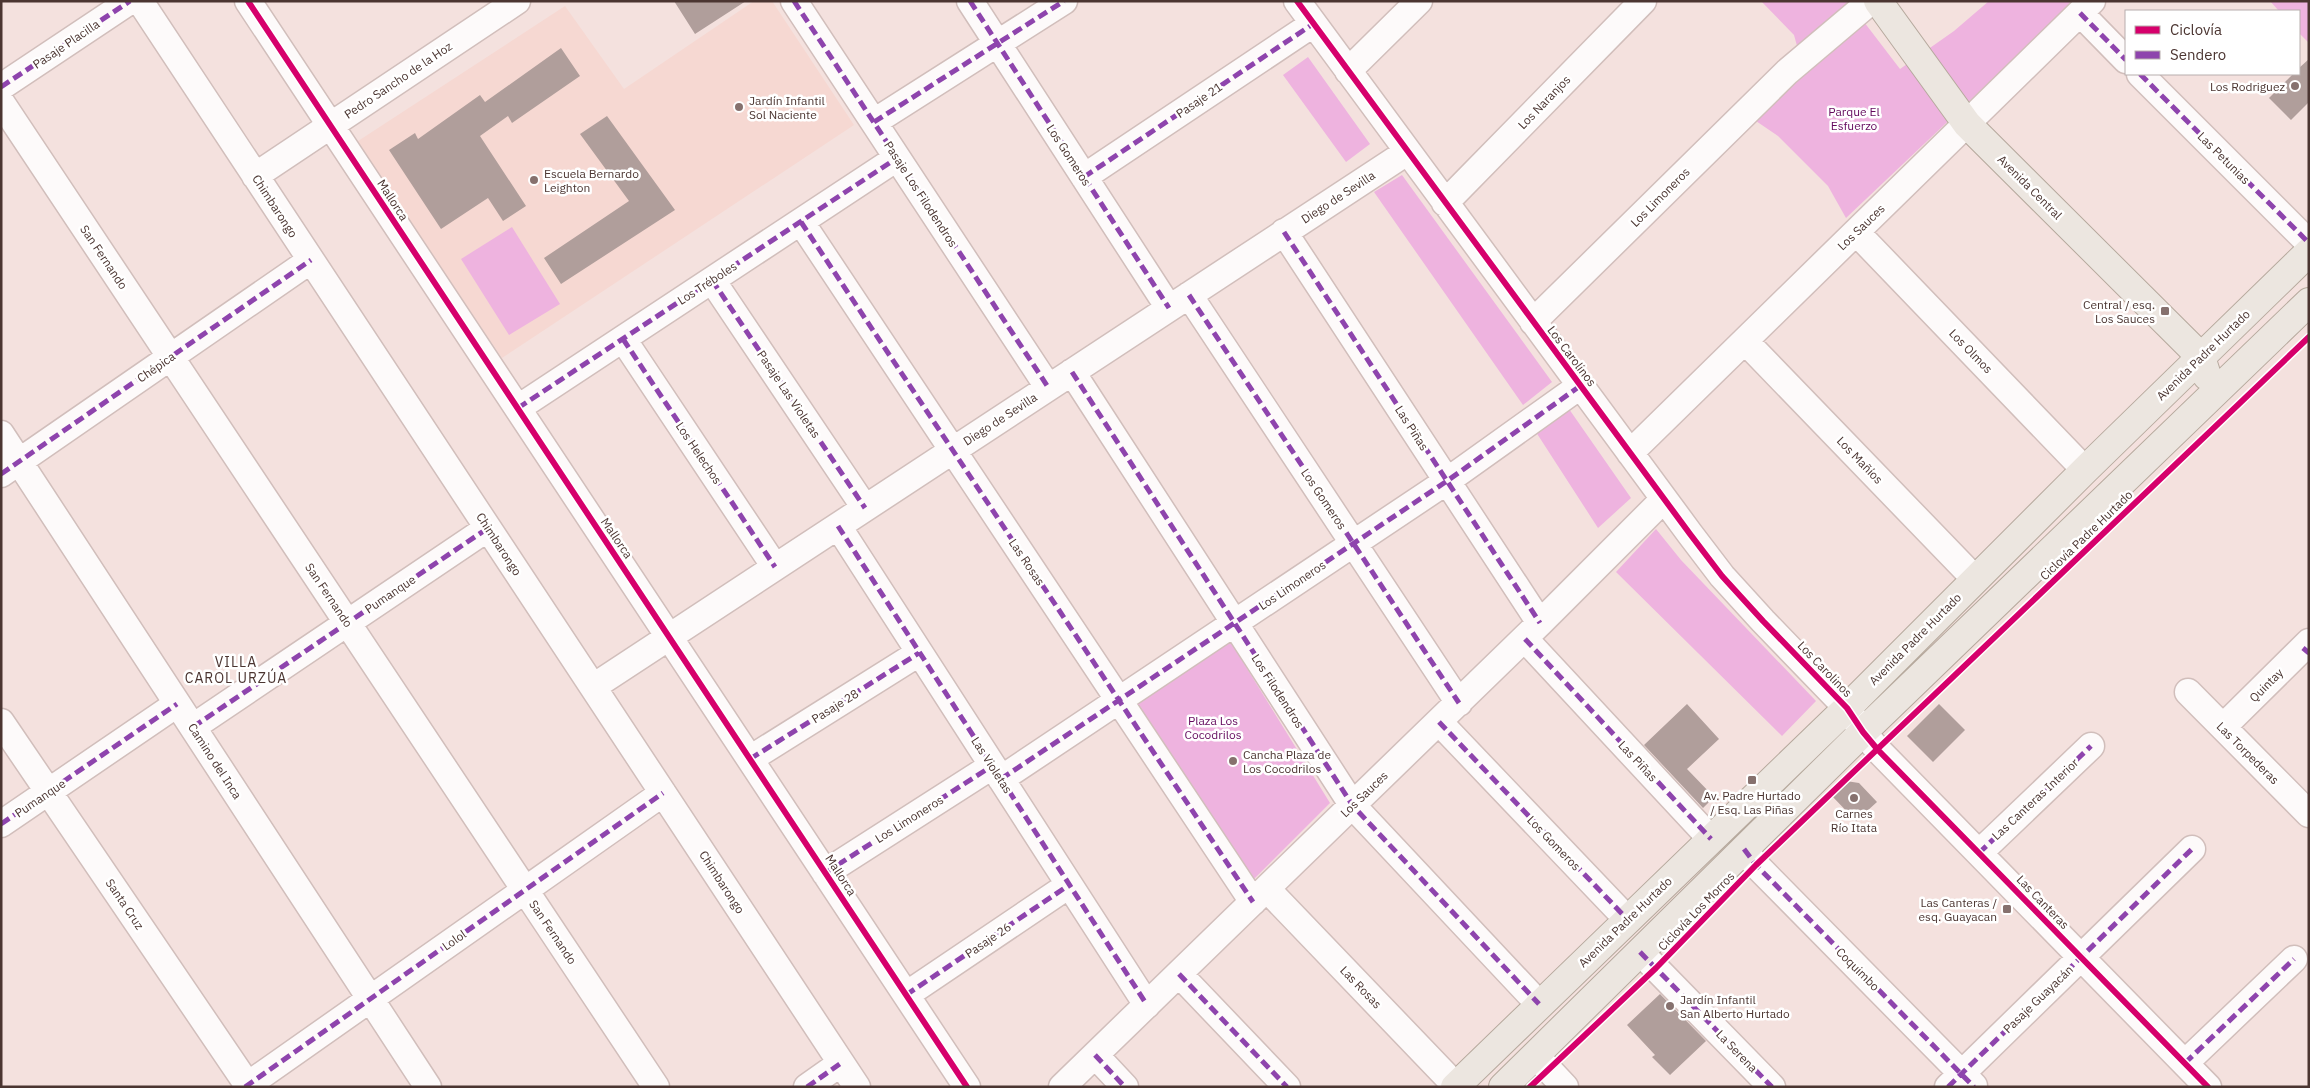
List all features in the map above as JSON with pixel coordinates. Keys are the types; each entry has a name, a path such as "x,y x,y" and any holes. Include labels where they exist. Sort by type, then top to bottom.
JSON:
{"main road":[{"name":"Avenida Central","path":"1878,1 1967,124 2201,357"},
{"name":"Avenida Padre Hurtado","path":"1455,1086 1847,708 1975,579 2309,252"},
{"path":"1503,1087 1863,732 2309,302"},
{"path":"2201,357 2207,376 2206,401"}],"street":[{"name":"Pasaje Placilla","path":"1,87 130,1"},
{"name":"Chimbarongo","path":"140,1 857,1087"},
{"name":"Pedro Sancho de la Hoz","path":"255,176 517,1"},
{"name":"Pasaje Los Filodendros","path":"794,1 1048,388"},
{"name":"Los Gomeros","path":"970,1 1084,177 1179,302 1354,544 1459,702"},
{"path":"874,122 1063,1"},
{"name":"Los Carolinos","path":"1297,1 1722,576 1847,708 1863,732"},
{"path":"1348,72 1419,1"},
{"name":"Los Naranjos","path":"1445,203 1643,1"},
{"name":"Los Limoneros","path":"1533,322 1787,72 1871,1"},
{"name":"Mallorca","path":"253,3 330,125 967,1087"},
{"path":"2086,7 2125,59"},
{"name":"Los Sauces","path":"1630,453 2086,7"},
{"name":"Pasaje 21","path":"1084,177 1314,24"},
{"name":"Las Petunias","path":"2141,75 2309,243"},
{"name":"San Fernando","path":"1,102 656,1087"},
{"name":"Diego de Sevilla","path":"593,687 1407,152"},
{"name":"Los Tréboles","path":"518,408 897,158"},
{"name":"Las Rosas","path":"801,222 1119,700 1260,895 1455,1086"},
{"name":"Las Piñas","path":"1284,232 1447,481 1532,631 1710,839"},
{"name":"Los Olmos","path":"1856,232 2086,470"},
{"name":"Chépica","path":"10,468 311,260"},
{"name":"Pasaje Las Violetas","path":"712,280 865,508"},
{"name":"Los Helechos","path":"623,339 775,568"},
{"name":"Los Mañíos","path":"1745,341 1975,579"},
{"name":"Los Filodendros","path":"1072,372 1353,806 1540,1004"},
{"name":"Los Limoneros","path":"825,873 1119,700 1447,481 1580,386"},
{"name":"Camino del Inca","path":"1,434 10,468 178,704 428,1087"},
{"name":"Los Sauces","path":"1062,1087 1439,722 1664,499"},
{"name":"Las Violetas","path":"838,526 1147,1005"},
{"name":"Pumanque","path":"193,727 488,528"},
{"name":"Quintay","path":"2223,727 2307,648"},
{"name":"Pasaje 28","path":"750,759 919,653"},
{"name":"Las Torpederas","path":"2188,692 2309,814"},
{"name":"Pumanque","path":"1,824 178,704"},
{"name":"Santa Cruz","path":"1,722 247,1086"},
{"name":"Los Gomeros","path":"1439,722 1628,920"},
{"name":"Las Canteras","path":"1863,732 2208,1087"},
{"name":"Las Canteras Interior","path":"1979,852 2091,746"},
{"name":"Lolol","path":"247,1086 663,793"},
{"name":"Pasaje Guayacán","path":"1962,1082 2081,957 2192,849"},
{"name":"Coquimbo","path":"1744,850 1756,865 1962,1082"},
{"name":"Pasaje 26","path":"906,995 1069,885"},
{"name":"La Serena","path":"1640,952 1772,1087"},
{"path":"2185,1063 2294,959"},
{"path":"1179,974 1287,1087"},
{"path":"1095,1055 1125,1087"},
{"path":"1535,1055 1565,1087"},
{"path":"807,1087 841,1063"}],"shaded area":[{"name":"Escuela Bernardo Leighton","path":"754,1 772,1 854,125 502,358 355,143 565,6 624,89"}],"green space":[{"name":"Parque El Esfuerzo","path":"1761,1 1848,1 1900,69 1954,31 1989,1 2075,1 1846,218 1828,186 1778,136 1756,121 1804,71 1794,35"},
{"path":"2270,1 2309,1 2309,43 2300,34 2300,10 2278,10"},
{"path":"1308,57 1370,144 1346,162 1283,75"},
{"path":"1402,175 1552,382 1523,405 1374,192"},
{"path":"512,227 560,304 509,335 461,259"},
{"path":"1569,409 1631,498 1598,528 1534,429"},
{"path":"1656,529 1681,560 1816,701 1782,736 1616,572"},
{"name":"Plaza Los Cocodrilos","path":"1230,641 1330,803 1250,883 1127,709"}],"building":[{"path":"674,1 746,1 695,34"},
{"path":"561,48 580,76 512,123 508,116 480,136 526,206 503,221 488,198 441,229 389,150 415,133 418,139 480,95 485,102"},
{"name":"Los Rodriguez","path":"2309,59 2309,102 2291,120 2269,98 2292,75 2300,75 2300,67"},
{"path":"607,116 675,210 561,284 544,258 629,201 580,134"},
{"path":"1687,704 1719,739 1687,769 1714,797 1703,808 1644,745"},
{"path":"1939,704 1965,730 1933,762 1907,736"},
{"name":"Carnes Río Itata","path":"1846,781 1859,783 1877,802 1856,821 1831,795"},
{"path":"1660,994 1706,1041 1670,1075 1652,1057 1655,1055 1627,1025"}],"marked path":[{"path":"1,87 130,1"},
{"path":"794,1 1048,387"},
{"path":"970,1 1169,308"},
{"path":"874,122 1064,1"},
{"path":"2080,13 2125,59"},
{"path":"1084,177 1313,24"},
{"path":"2141,75 2309,243"},
{"path":"518,408 897,158"},
{"path":"801,222 1253,902"},
{"path":"1284,232 1540,623"},
{"path":"1,474 311,260"},
{"path":"712,280 865,508"},
{"path":"1189,295 1459,703"},
{"path":"623,339 775,567"},
{"path":"1072,372 1353,806 1539,1004"},
{"path":"1001,779 1447,481 1580,386"},
{"path":"838,526 1147,1005"},
{"path":"193,727 488,528"},
{"path":"1525,639 1711,839"},
{"path":"2303,648 2309,653"},
{"path":"750,759 919,653"},
{"path":"1,824 177,704"},
{"path":"1439,722 1628,920"},
{"path":"1979,853 2091,746"},
{"path":"825,873 992,766"},
{"path":"245,1087 663,793"},
{"path":"1744,849 1756,865 1974,1087"},
{"path":"1948,1087 2192,849"},
{"path":"906,995 1069,885"},
{"path":"1640,952 1772,1087"},
{"path":"2185,1063 2294,959"},
{"path":"1179,974 1287,1087"},
{"path":"1095,1055 1125,1087"},
{"path":"807,1087 841,1063"}],"cycle path":[{"path":"248,1 967,1087"},
{"path":"1297,1 1722,576 1847,708 1878,750 2208,1087"},
{"name":"Ciclovía Padre Hurtado","path":"1530,1087 1656,968 1756,865 2309,337"}],"place":[{"name":"Los Rodriguez","path":"2295,86"},
{"name":"Jardín Infantil Sol Naciente","path":"739,107"},
{"name":"Escuela Bernardo Leighton","path":"534,180"},
{"name":"Central / esq. Los Sauces","path":"2165,311"},
{"name":"Cancha Plaza de Los Cocodrilos","path":"1233,761"},
{"name":"Av. Padre Hurtado / Esq. Las Piñas","path":"1752,780"},
{"name":"Carnes Río Itata","path":"1854,798"},
{"name":"Las Canteras / esq. Guayacan","path":"2007,909"},
{"name":"Jardín Infantil San Alberto Hurtado","path":"1670,1006"}],"district":[{"name":"VILLA CAROL URZÚA","path":"236,670"}]}
